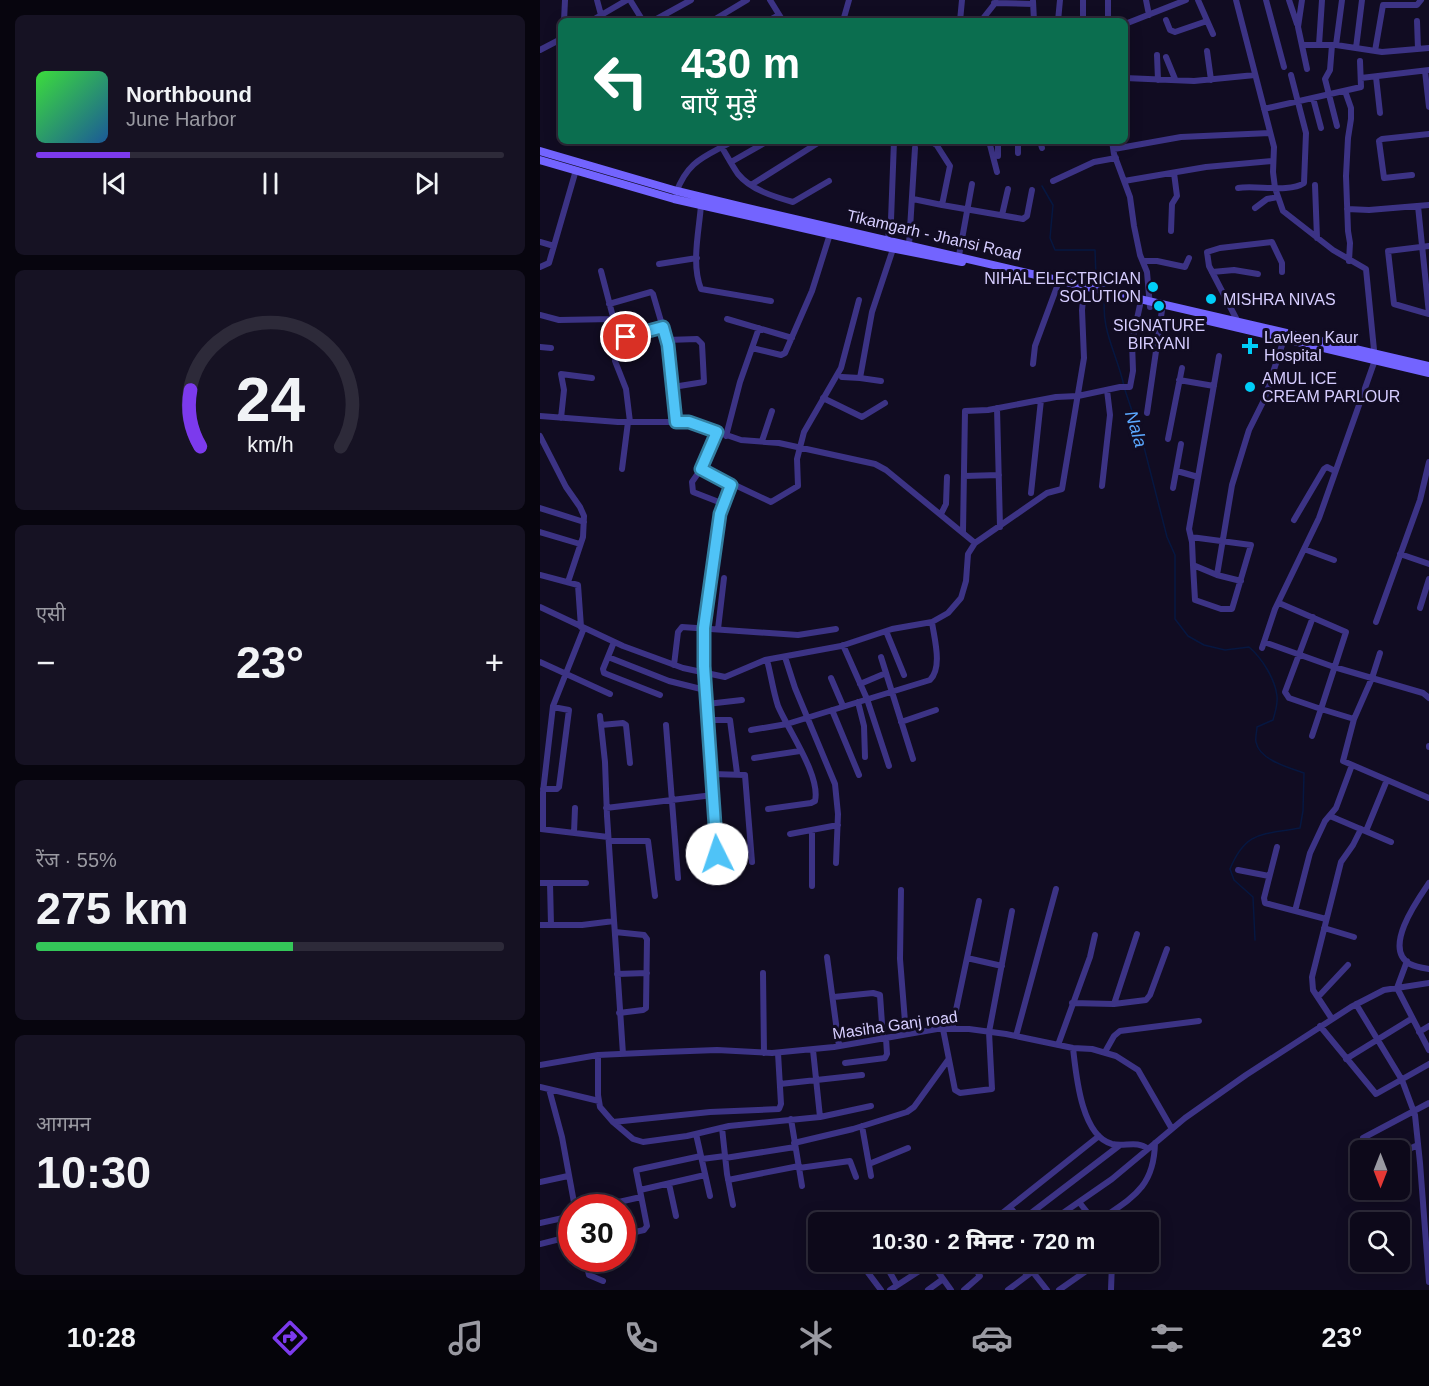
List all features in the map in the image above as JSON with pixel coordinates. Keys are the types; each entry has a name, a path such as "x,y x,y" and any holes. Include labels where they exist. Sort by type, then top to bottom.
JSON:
{"street":[{"path":"564,18 565,0"},
{"path":"597,0 601,15"},
{"path":"658,18 691,0"},
{"path":"717,18 747,0"},
{"path":"770,0 781,18"},
{"path":"844,18 849,0"},
{"path":"960,18 962,0"},
{"path":"1058,18 1060,0"},
{"path":"1083,0 1083,18"},
{"path":"1108,0 1108,18"},
{"path":"1146,0 1149,15"},
{"path":"1128,23 1186,0"},
{"path":"1198,0 1212,34"},
{"path":"1236,0 1274,147 1272,161 1275,188 1283,211 1349,261 1366,269 1375,357 1319,518 1278,603 1263,645 1423,693 1429,698"},
{"path":"1266,0 1284,67"},
{"path":"1289,0 1298,27 1307,69"},
{"path":"1298,27 1302,0"},
{"path":"1319,45 1322,0"},
{"path":"1337,126 1325,78 1330,70 1342,0"},
{"path":"1356,48 1362,0"},
{"path":"1375,51 1383,5 1417,5 1421,0"},
{"path":"596,18 625,1 640,18"},
{"path":"983,18 996,2 1034,2 1034,18"},
{"path":"1167,20 1170,30 1175,32 1207,21"},
{"path":"1417,21 1418,49"},
{"path":"540,51 558,41"},
{"path":"1302,45 1334,45 1394,52 1429,48"},
{"path":"1207,51 1211,80"},
{"path":"1157,55 1158,80"},
{"path":"1166,57 1175,79"},
{"path":"1264,109 1361,87 1360,61"},
{"path":"1361,78 1427,71 1429,108"},
{"path":"1128,78 1194,81 1255,75"},
{"path":"1238,188 1250,186 1275,188 1298,186 1304,183 1306,133 1291,75"},
{"path":"1376,77 1380,113"},
{"path":"1345,91 1351,119 1348,138 1349,261"},
{"path":"1313,98 1322,128"},
{"path":"1128,143 1181,137 1270,133"},
{"path":"1412,175 1384,178 1379,141 1429,134"},
{"path":"676,195 685,172 720,144 740,176 774,197 793,202 829,182"},
{"path":"731,162 763,144"},
{"path":"751,184 816,144"},
{"path":"860,378 872,312 889,245 894,144"},
{"path":"935,144 950,166 942,205"},
{"path":"990,144 997,171"},
{"path":"998,144 998,156"},
{"path":"1018,144 1018,153"},
{"path":"963,532 965,411 1130,387 1133,371 1132,342 1146,305 1147,272 1134,226 1130,197 1113,145"},
{"path":"909,245 915,148"},
{"name":"Tikamgarh - Jhansi Road","path":"540,151 676,195 889,245 909,245 1098,291"},
{"path":"1053,181 1094,162 1116,158"},
{"path":"540,160 676,195 701,205 830,234 959,259 1084,290 1112,294 1162,310 1226,322 1238,322 1429,373"},
{"path":"1124,181 1225,165 1272,161"},
{"path":"540,267 549,264 576,170"},
{"path":"1171,231 1172,204 1177,196 1174,172"},
{"path":"959,259 972,184"},
{"path":"1315,185 1317,238"},
{"path":"1002,215 1008,189"},
{"path":"913,199 1020,219 1026,218 1032,190"},
{"path":"1255,208 1267,200 1278,197"},
{"path":"701,205 697,258 698,281 702,290 771,301"},
{"path":"1347,209 1429,205"},
{"path":"1418,206 1426,246 1429,314 1394,304 1388,250 1426,246"},
{"path":"752,348 783,355 813,291 830,234"},
{"path":"1238,322 1209,266 1207,252 1268,241 1274,243 1282,263 1282,272"},
{"path":"540,242 554,246"},
{"path":"659,264 697,258"},
{"path":"1143,261 1157,261 1185,267 1189,258"},
{"path":"1212,272 1234,270 1258,274"},
{"path":"601,271 617,334 623,338 663,327"},
{"path":"1033,364 1035,346 1058,284"},
{"path":"540,607 614,642 674,665 720,677 730,676 753,664 767,660 843,645 886,631 932,622 948,613 961,598 966,581 968,554 975,543 1047,493 1062,489 1084,358 1082,310 1084,290"},
{"path":"609,304 651,292 667,340 676,422"},
{"path":"701,469 768,502 776,501 798,486 797,459 806,426 841,368 859,300"},
{"path":"1146,305 1226,322 1284,339 1429,366"},
{"path":"1147,413 1162,310"},
{"path":"540,315 559,320 613,319"},
{"path":"728,319 792,338"},
{"path":"726,436 733,406 759,328"},
{"path":"667,340 697,339 702,344 704,382 673,387"},
{"path":"1217,575 1235,477 1249,430 1264,400 1284,339"},
{"path":"540,347 551,348"},
{"path":"1191,537 1251,545 1232,609 1221,609 1198,602 1194,597 1189,529 1219,356"},
{"path":"615,362 624,381 629,422 622,470"},
{"path":"1168,439 1182,368"},
{"path":"561,418 564,390 561,374 592,378"},
{"path":"842,377 881,381"},
{"path":"1179,380 1214,386"},
{"path":"1102,486 1110,415 1107,390"},
{"path":"823,398 862,417 885,403"},
{"path":"1031,493 1041,400"},
{"path":"997,408 1000,527"},
{"path":"762,441 772,411"},
{"path":"540,416 629,422 689,422 741,440 762,441 881,466 975,543"},
{"path":"717,432 701,469 692,482 693,492 724,504"},
{"path":"540,436 580,507 584,522 580,544 568,582"},
{"path":"1173,488 1180,444"},
{"path":"1376,622 1420,500 1429,462"},
{"path":"1294,520 1323,470 1327,467 1335,471"},
{"path":"1177,471 1198,477"},
{"path":"964,476 999,475"},
{"path":"941,514 945,504 947,477"},
{"path":"718,874 705,690 705,628 720,514 731,485"},
{"path":"540,508 584,522"},
{"path":"540,532 580,544"},
{"path":"1304,549 1334,560"},
{"path":"1400,554 1429,564"},
{"path":"1193,565 1217,575 1241,581"},
{"path":"540,575 578,587 582,628 553,707 543,789 542,829 609,839 648,841 655,896"},
{"path":"718,629 724,578"},
{"path":"1420,608 1429,579"},
{"path":"1278,603 1346,632 1312,736"},
{"path":"1313,617 1297,654 1285,694 1289,698 1354,719"},
{"path":"751,730 787,724 933,677 936,661 932,622"},
{"path":"674,665 680,628 798,634 836,629"},
{"path":"886,631 904,675"},
{"path":"614,642 603,670 605,674 660,695"},
{"path":"843,645 867,699 889,766"},
{"path":"1380,653 1354,719 1343,760 1429,798"},
{"path":"608,657 669,681 705,690"},
{"path":"785,657 835,784 838,825 836,863"},
{"path":"881,657 913,759"},
{"path":"767,660 776,699 814,779 815,801 768,809"},
{"path":"540,662 610,694"},
{"path":"860,684 886,673"},
{"path":"831,678 843,706"},
{"path":"706,704 742,700"},
{"path":"858,702 864,726 865,757"},
{"path":"543,789 559,787 569,710 553,707"},
{"path":"832,710 859,775"},
{"path":"901,722 936,710"},
{"path":"600,716 605,762 622,1054"},
{"path":"708,720 730,720 737,773"},
{"path":"601,725 623,723 626,725 630,763"},
{"path":"666,725 678,878"},
{"path":"754,758 800,751"},
{"path":"1295,911 1311,853 1325,821 1336,808 1352,765"},
{"path":"712,774 745,775 752,862"},
{"path":"1332,1019 1313,990 1311,981 1342,859 1364,830 1387,780"},
{"path":"606,808 672,802 713,795"},
{"path":"574,833 575,808"},
{"path":"1330,816 1392,842"},
{"path":"790,834 838,825"},
{"path":"812,830 812,886"},
{"path":"1277,848 1269,876 1265,903 1326,919"},
{"path":"1238,870 1269,876"},
{"path":"540,883 586,883"},
{"path":"550,883 551,925"},
{"path":"1429,883 1408,916 1401,936 1401,949 1407,961 1429,969"},
{"path":"1016,1036 1056,889"},
{"path":"901,890 900,959 906,1034"},
{"path":"952,1029 979,901"},
{"path":"943,1029 953,1087 957,1092 990,1090 993,1085 989,1032 1012,911"},
{"path":"540,925 582,925 614,921"},
{"path":"1324,928 1354,937"},
{"path":"615,932 646,935 646,1008 619,1013"},
{"path":"1058,1046 1090,957 1095,934"},
{"path":"1114,1004 1137,934"},
{"path":"1072,1003 1114,1004 1148,998 1167,949"},
{"path":"827,957 839,1046"},
{"path":"967,958 1002,966"},
{"path":"1407,961 1396,988 1429,1050"},
{"path":"1318,997 1348,965"},
{"path":"763,973 764,1053"},
{"path":"617,974 647,974"},
{"path":"1064,1212 1112,1179 1172,1129 1246,1075 1320,1026 1384,990 1429,983"},
{"path":"834,996 873,993 880,995 887,1054 885,1058 845,1063"},
{"path":"1356,1004 1402,1080 1413,1111 1427,1211 1429,1282"},
{"path":"1346,1059 1411,1019"},
{"path":"1105,1052 1119,1031 1199,1021"},
{"path":"1320,1026 1376,1094 1429,1064"},
{"path":"1419,1032 1429,1026"},
{"name":"Masiha Ganj road","path":"540,1065 598,1055 717,1050 778,1053 813,1050 943,1029 969,1029 1016,1036 1058,1046 1105,1052 1132,1065 1138,1070 1172,1129"},
{"path":"1073,1048 1083,1104 1094,1130 1109,1143 1143,1144 1148,1149"},
{"path":"813,1050 820,1117"},
{"path":"613,1122 710,1112 779,1109 781,1104 778,1053"},
{"path":"598,1055 598,1101 603,1112 633,1139 643,1142 722,1128 820,1117 871,1106"},
{"path":"636,1232 644,1230 647,1226 636,1170 701,1157 725,1157 795,1145 911,1110 948,1060"},
{"path":"780,1084 862,1075"},
{"path":"540,1087 598,1101"},
{"path":"549,1089 562,1137 572,1194"},
{"path":"1363,1138 1429,1103"},
{"path":"791,1119 802,1186"},
{"path":"862,1126 871,1176"},
{"path":"722,1128 733,1205"},
{"path":"696,1134 710,1196"},
{"path":"1004,1212 1099,1136"},
{"path":"1110,1212 1139,1191 1147,1181 1154,1163 1155,1143"},
{"path":"1034,1212 1120,1145"},
{"path":"1410,1149 1418,1145"},
{"path":"869,1164 908,1148"},
{"path":"728,1180 799,1167 850,1161 856,1177"},
{"path":"1420,1163 1429,1163"},
{"path":"636,1195 705,1175"},
{"path":"540,1182 568,1176"},
{"path":"669,1184 676,1216"},
{"path":"1079,1202 1088,1212"},
{"path":"1010,1208 1014,1212"},
{"path":"540,1222 558,1219"},
{"path":"540,1244 558,1240"},
{"path":"589,1272 590,1276 603,1281"},
{"path":"868,1272 881,1290"},
{"path":"890,1272 897,1285"},
{"path":"890,1290 917,1272"},
{"path":"938,1272 951,1290"},
{"path":"964,1290 980,1276 977,1272"},
{"path":"1059,1290 1085,1272"},
{"path":"1111,1290 1112,1272"},
{"path":"1008,1290 1030,1273 1047,1290"},
{"path":"928,1290 943,1279"}],"waterway":[{"name":"Nala","path":"1042,186 1053,205 1050,238 1055,250 1095,250 1096,277 1106,288"},
{"name":"Nala","path":"1105,295 1107,330 1124,386"},
{"path":"1125,390 1144,447 1167,537 1175,555 1175,619 1188,636 1204,645 1225,650 1249,647 1259,657 1271,676 1277,699 1273,720 1257,727 1258,748 1263,754 1283,766 1304,773 1300,828 1257,836 1242,847 1230,869 1234,880 1253,897 1255,940"}],"place":[{"name":"NIHAL ELECTRICIAN SOLUTION","path":"1153,287"},
{"name":"MISHRA NIVAS","path":"1211,299"},
{"name":"SIGNATURE BIRYANI","path":"1159,306"},
{"name":"Lavleen Kaur Hospital","path":"1250,346"},
{"name":"AMUL ICE CREAM PARLOUR","path":"1250,387"}],"route":[{"path":"626,337 663,327 668,345 676,422 689,422 717,432 701,469 731,485 720,514 704,628 704,666 717,854"}]}
